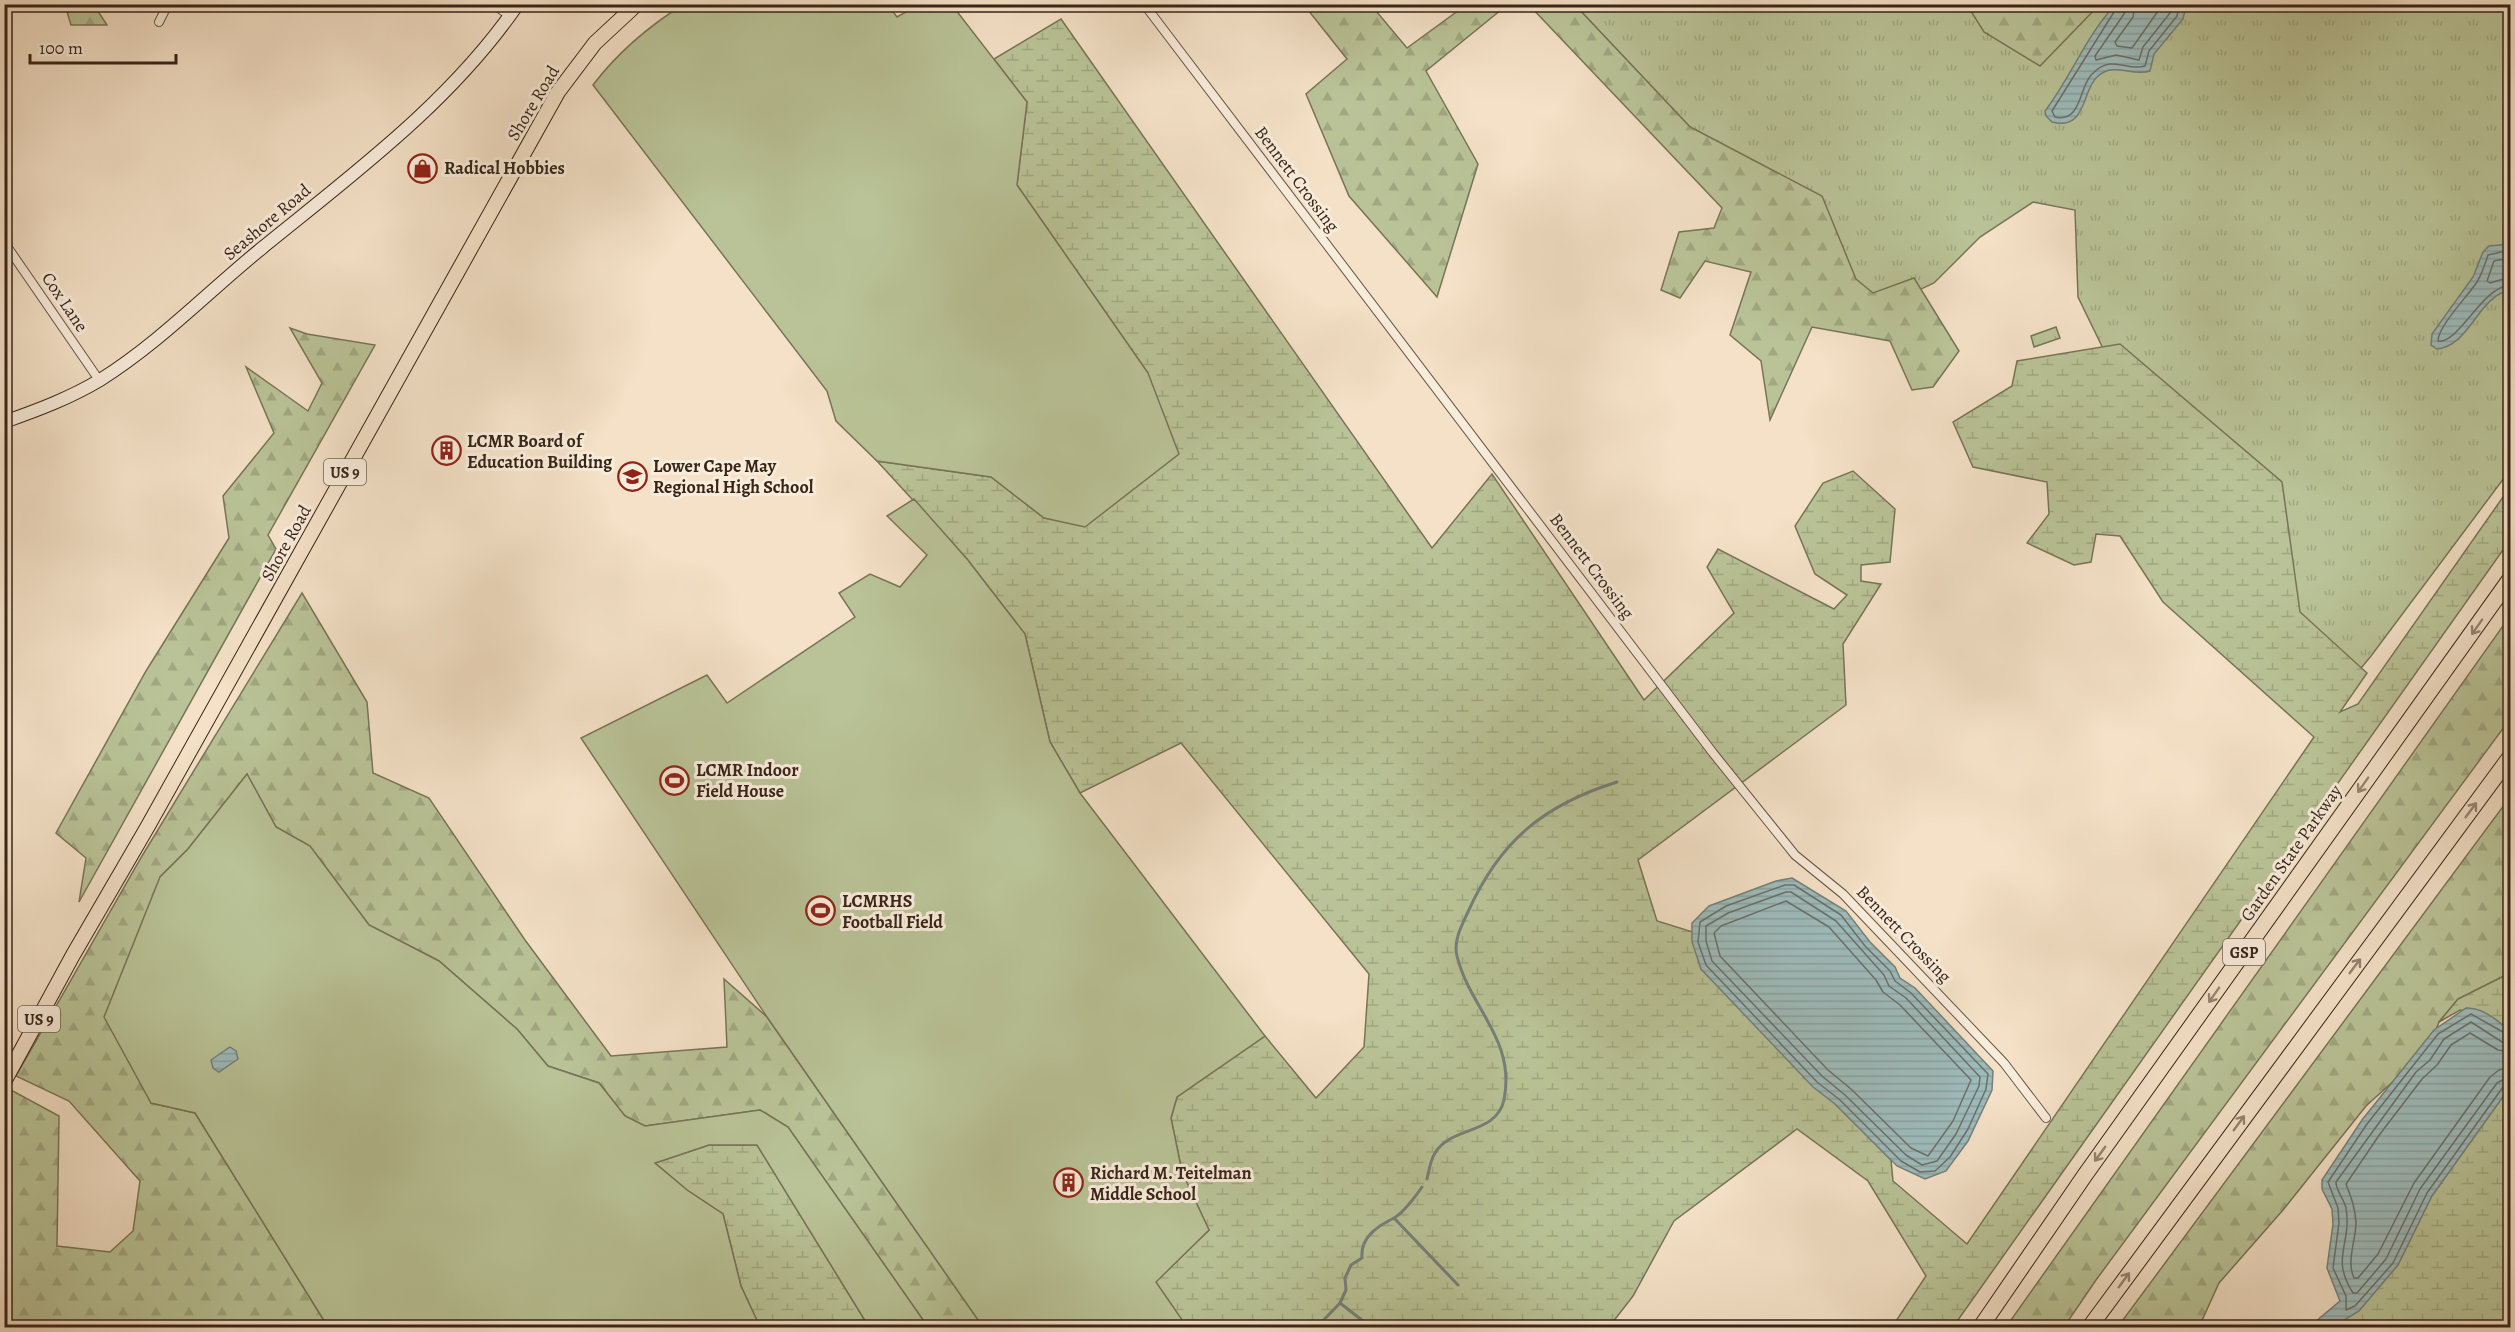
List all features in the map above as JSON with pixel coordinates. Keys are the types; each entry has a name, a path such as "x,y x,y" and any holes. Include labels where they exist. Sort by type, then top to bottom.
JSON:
{"highway":[{"name":"Garden State Parkway","path":"1980,1328 2092,1166 2511,579"},
{"path":"2089,1328 2511,757"}],"main road":[{"name":"Shore Road","path":"4,1083 73,955 148,826 558,92 595,43 637,4"}],"street":[{"path":"159,22 168,4"},
{"path":"493,4 510,16"},
{"name":"Seashore Road","path":"4,422 42,409 99,380 154,340 387,144 460,75 518,4"},
{"name":"Bennett Crossing","path":"1144,4 1700,735 1795,855 1843,894 2004,1063 2046,1118"},
{"name":"Cox Lane","path":"4,242 99,380"}],"green space":[{"path":"684,4 888,5 897,17 918,5 952,5 1027,102 1017,185 1148,373 1179,454 1085,527 1044,518 991,477 877,461 836,421 827,391 593,85 635,40"},
{"path":"1967,4 1974,15 1983,4 2510,5 2510,470 2371,656 2328,708 2113,369 2078,297 2075,210 2033,202 1980,237 1934,283 1870,313 1819,195 1690,127 1575,5"},
{"path":"65,5 94,5 107,25 71,25"},
{"path":"1304,5 1371,5 1407,48 1466,5 1507,5 1426,71 1478,164 1437,297 1349,196 1306,94 1347,59"},
{"path":"1529,5 1575,5 1690,127 1822,196 1856,279 1873,293 1914,278 1959,351 1933,387 1912,390 1890,341 1812,327 1770,420 1761,361 1730,335 1751,272 1705,261 1680,298 1661,290 1679,232 1714,228 1722,208"},
{"path":"1967,5 2099,5 2040,66 1984,32"},
{"path":"1061,19 1432,548 1492,474 1644,700 1734,613 1707,567 1718,549 1834,609 1847,595 1815,574 1795,526 1823,483 1853,471 1895,509 1890,562 1861,565 1861,581 1881,584 1843,644 1846,705 1638,860 1657,921 1693,932 1701,969 1891,1160 1893,1181 1967,1244 2314,737 2163,602 2120,536 2096,534 2091,562 2074,565 2027,543 2049,514 2047,482 1973,467 1953,422 2012,386 2017,361 2120,344 2282,482 2300,612 2367,673 2340,712 2358,704 2510,487 2510,540 1953,1327 1892,1327 1926,1276 1868,1181 1797,1129 1674,1221 1633,1296 1609,1327 1187,1328 1155,1282 1209,1230 1182,1172 1171,1118 1177,1097 1265,1036 1316,1098 1364,1047 1369,974 1181,743 1080,793 1050,742 1025,634 967,559 877,461 991,477 1044,518 1148,373 1017,185 1027,102 994,59"},
{"path":"2056,327 2060,338 2034,347 2031,336"},
{"path":"290,328 307,334 375,345 268,535 276,549 79,902 86,858 56,833 146,671 229,538 223,496 274,433 246,367 308,411 322,383"},
{"path":"914,499 967,559 1025,634 1050,742 1080,793 1265,1036 1177,1097 1171,1118 1182,1172 1209,1230 1156,1282 1187,1327 983,1327 767,1017 581,738 707,675 727,703 855,617 839,593 870,574 900,587 927,555 887,516"},
{"path":"302,593 367,702 373,773 429,798 525,940 611,1056 727,1047 724,979 767,1017 983,1327 928,1327 788,1127 760,1110 645,1126 625,1116 599,1083 548,1066 517,1029 439,961 369,925 310,846 276,827 247,774 188,849 160,877 151,1103 195,1113 328,1327 5,1327 4,1104 11,1090 59,1116 57,1246 110,1252 133,1231 140,1181 69,1101 16,1076 142,856"},
{"path":"2510,616 2510,719 2096,1280 2064,1327 2006,1327"},
{"path":"247,774 276,827 310,846 369,925 439,961 517,1029 548,1066 599,1083 625,1116 645,1126 760,1110 788,1127 928,1327 869,1327 757,1145 709,1145 655,1163 687,1190 723,1214 741,1286 760,1327 328,1327 195,1113 151,1103 104,1017 160,877 188,849"},
{"path":"2510,797 2510,973 2458,999 2439,1022 2429,1049 2366,1106 2283,1210 2219,1283 2199,1327 2117,1328"},
{"path":"2510,973 2510,1039 2478,1014 2460,1010 2439,1022 2458,999"},
{"path":"2510,1072 2510,1327 2338,1328 2391,1255"},
{"path":"709,1145 757,1145 869,1327 760,1327 741,1286 723,1214 687,1190 655,1163"}],"water":[{"path":"2115,5 2186,5 2183,19 2154,54 2150,71 2110,70 2103,72 2092,83 2082,108 2072,121 2052,122 2046,116 2045,111 2095,30"},
{"path":"2510,244 2510,290 2490,301 2466,331 2448,346 2437,349 2431,345 2432,334 2473,277 2483,252 2489,246"},
{"path":"1792,878 1846,911 1870,942 1895,967 1900,978 1915,988 1993,1071 1992,1090 1968,1141 1946,1171 1925,1179 1897,1166 1835,1104 1813,1087 1701,969 1692,942 1692,923 1709,906 1776,881"},
{"path":"2466,1008 2484,1013 2510,1032 2510,1087 2432,1196 2398,1265 2359,1311 2333,1327 2309,1327 2340,1301 2327,1268 2333,1224 2332,1209 2322,1189 2322,1180 2362,1120 2434,1030"},
{"path":"230,1047 236,1051 238,1059 219,1072 213,1068 211,1060"}],"waterway":[{"path":"1427,1179 1433,1156 1442,1144 1492,1119 1504,1100 1506,1078 1504,1059 1490,1025 1463,975 1457,956 1457,939 1468,912 1494,865 1526,829 1567,802 1617,782"},
{"path":"1316,1328 1340,1303 1346,1290 1345,1278 1351,1265 1362,1258 1367,1238 1401,1212 1422,1187"},
{"path":"1394,1218 1458,1285"},
{"path":"1340,1303 1372,1328"}],"place":[{"name":"Radical Hobbies","path":"423,168"},
{"name":"LCMR Board of Education Building","path":"446,451"},
{"name":"Lower Cape May Regional High School","path":"632,476"},
{"name":"LCMR Indoor Field House","path":"675,780"},
{"name":"LCMRHS Football Field","path":"821,911"},
{"name":"Richard M. Teitelman Middle School","path":"1069,1183"}]}
